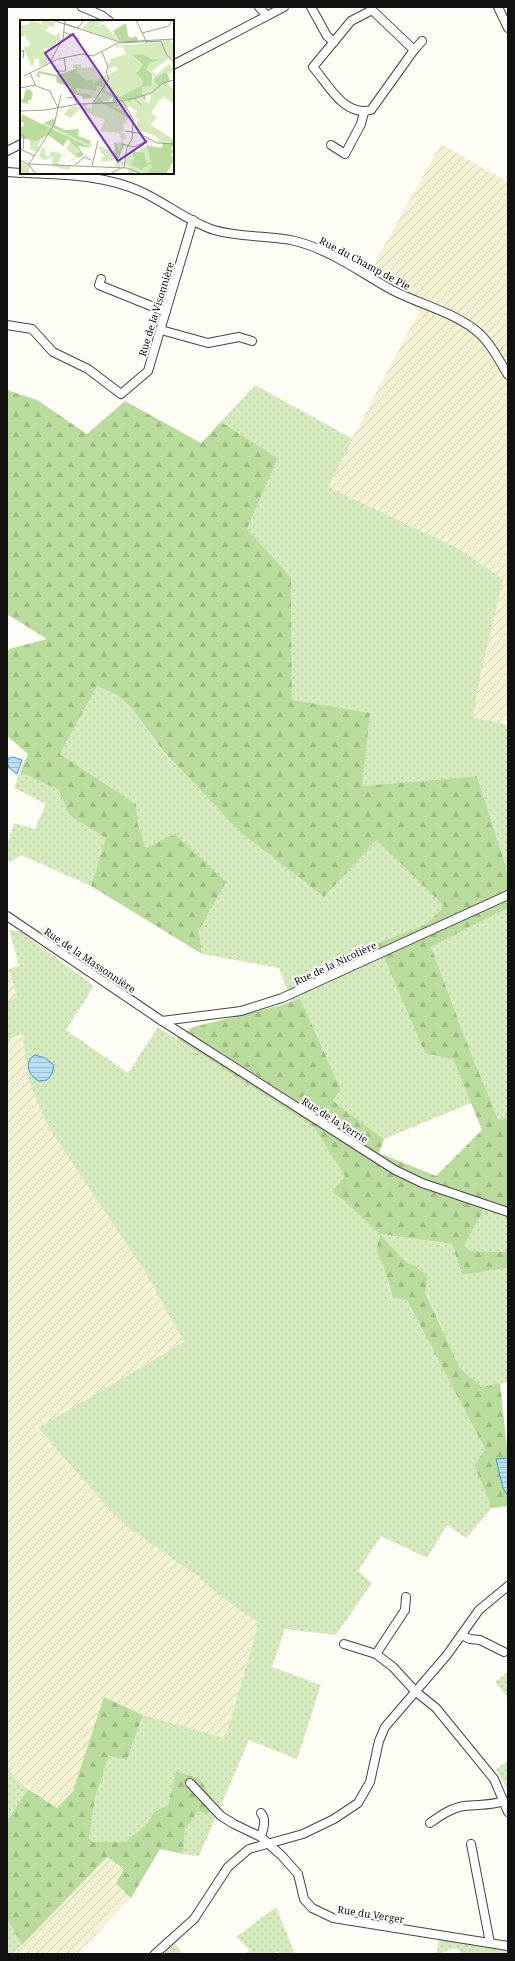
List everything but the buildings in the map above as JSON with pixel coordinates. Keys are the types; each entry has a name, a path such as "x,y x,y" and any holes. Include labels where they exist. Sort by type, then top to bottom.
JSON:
{"street":[{"path":"82,7 101,15 108,20"},
{"path":"259,7 267,16"},
{"path":"174,64 284,7"},
{"path":"311,7 327,36 334,42"},
{"path":"498,7 508,28"},
{"path":"414,50 372,10 351,21 313,67 346,107 364,112 371,110 414,50 422,42"},
{"path":"331,145 344,154 361,124 364,112"},
{"path":"7,152 20,145"},
{"path":"7,172 20,173"},
{"name":"Rue du Champ de Pie","path":"45,174 82,176 121,183 143,192 214,230 231,234 295,241 327,252 392,290 456,318 476,330 490,347 508,375"},
{"name":"Rue de la Visonnière","path":"7,325 32,329 53,352 88,369 121,394 148,370 193,220"},
{"path":"101,279 99,285 166,312"},
{"path":"161,330 208,343 239,337 252,341"},
{"name":"Rue de la Nicolière","path":"162,1021 241,1011 282,998 508,895"},
{"name":"Rue de la Massonnière","path":"7,916 162,1021"},
{"name":"Rue de la Verrie","path":"162,1021 395,1170 422,1183 508,1212"},
{"path":"155,1954 194,1919 228,1867 249,1849 303,1834 351,1808 364,1794 370,1782 379,1741 385,1727 447,1655 479,1610 508,1586"},
{"path":"376,1654 405,1610 406,1597"},
{"path":"461,1635 480,1640 504,1652"},
{"path":"344,1644 376,1654 393,1668 415,1691 436,1708 494,1780 508,1812"},
{"path":"190,1783 221,1816 261,1837 264,1827 264,1816 261,1813"},
{"path":"430,1823 445,1813 463,1806 494,1805 504,1801"},
{"name":"Rue du Verger","path":"261,1837 282,1856 298,1874 304,1899 312,1908 321,1914 334,1918 508,1946"},
{"path":"471,1844 490,1943"}],"shaded area":[{"path":"441,144 508,182 508,716 502,723 472,719 478,686 327,487 419,311 370,271"},
{"path":"7,969 9,969 17,997 7,1003"},
{"path":"22,1033 29,1082 48,1127 145,1272 184,1342 38,1429 105,1505 128,1528 198,1576 221,1597 257,1622 256,1633 225,1738 143,1715 104,1697 73,1791 57,1808 16,1779 7,1766 7,1041"},
{"path":"107,1857 124,1869 116,1883 131,1898 77,1954 13,1954"}],"green space":[{"path":"255,385 353,439 328,487 459,549 503,579 478,686 473,718 502,723 508,726 508,873 477,776 362,786 292,700 291,577 247,529 278,458 221,422"},
{"path":"7,390 37,400 87,434 125,401 201,443 221,422 278,458 247,529 291,577 292,700 370,713 362,786 477,776 508,873 508,908 431,947 467,1043 498,1119 508,1117 508,1207 489,1200 464,1246 471,1251 508,1252 508,1268 462,1275 452,1244 380,1234 342,1199 332,1192 345,1176 314,1127 177,1039 193,1027 282,1005 300,998 341,1090 333,1101 384,1139 379,1153 436,1176 482,1130 453,1059 425,1053 378,943 427,924 444,906 377,840 324,897 240,832 163,751 131,707 117,695 97,686 60,754 136,804 138,825 146,848 175,834 226,882 199,930 202,954 91,886 106,838 69,815 59,790 20,772 28,754 7,736 7,653 9,649 47,639 7,614"},
{"path":"97,686 117,695 131,707 163,752 240,832 324,897 377,840 444,906 427,924 378,943 453,1059 471,1103 384,1139 333,1101 341,1090 300,998 291,1001 279,968 202,954 199,930 226,882 146,848 138,825 136,804 60,754"},
{"path":"20,772 59,790 69,815 107,838 91,886 21,855 11,862 7,860 7,845 14,823 35,829 46,804 14,788"},
{"path":"508,908 508,1117 498,1119 467,1043 431,947"},
{"path":"9,930 20,931 94,986 66,1030 128,1073 158,1027 314,1127 346,1176 332,1192 342,1199 380,1234 376,1251 383,1265 392,1298 407,1300 485,1449 474,1465 492,1508 466,1538 447,1525 427,1558 381,1536 358,1571 372,1583 336,1635 285,1629 272,1667 321,1685 297,1759 249,1740 199,1856 183,1854 185,1829 198,1810 176,1772 168,1805 155,1811 144,1827 125,1842 94,1843 89,1838 95,1798 109,1756 127,1760 143,1715 225,1738 256,1633 257,1622 221,1597 198,1576 128,1528 105,1505 38,1428 184,1342 145,1272 48,1127 29,1082 22,1033 7,1041 7,1003 17,997 9,969 19,965"},
{"path":"489,1200 508,1207 508,1252 471,1251 464,1246"},
{"path":"380,1234 452,1244 462,1275 508,1268 508,1382 482,1387 460,1368 414,1265 407,1263"},
{"path":"380,1234 407,1263 414,1265 428,1277 425,1292 460,1368 482,1387 500,1383 508,1458 496,1459 503,1488 508,1496 508,1506 492,1508 474,1465 485,1449 407,1300 393,1298 383,1265 376,1251"},
{"path":"508,1672 508,1698 495,1682"},
{"path":"104,1697 143,1715 127,1760 109,1756 95,1798 89,1838 93,1842 125,1842 144,1827 155,1811 168,1805 176,1771 200,1779 214,1802 208,1814 198,1811 185,1829 183,1854 160,1849 131,1898 116,1883 124,1869 107,1857 22,1945 7,1919 7,1821 28,1789 57,1808 73,1791"},
{"path":"508,1761 508,1790 496,1769"},
{"path":"7,1766 16,1779 28,1789 7,1821"},
{"path":"276,1907 295,1954 279,1954 277,1951 274,1954 245,1954 250,1950 236,1937"},
{"path":"7,1919 22,1945 13,1954 7,1954"},
{"path":"439,1938 508,1949 508,1954 462,1954 453,1948 438,1954"},
{"path":"174,1942 183,1954 162,1954"}],"water":[{"path":"13,757 22,760 17,774 9,768 7,762 9,758"},
{"path":"35,1055 45,1058 54,1065 52,1074 47,1080 39,1081 30,1073 28,1065 29,1061"},
{"path":"508,1458 508,1496 503,1488 496,1459"}]}
